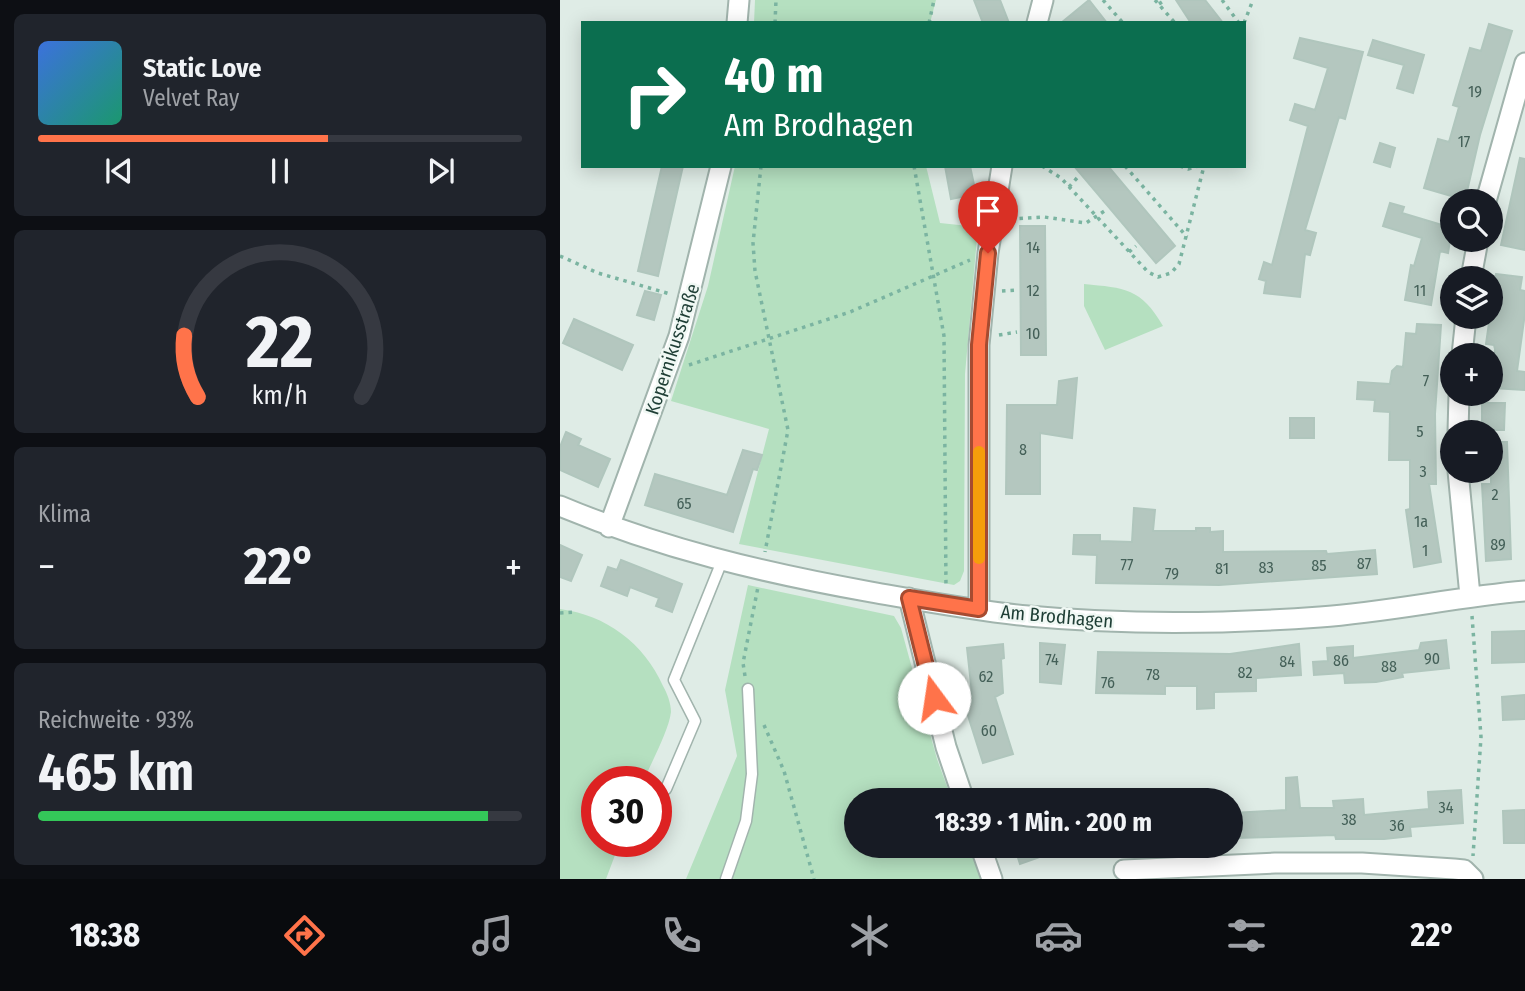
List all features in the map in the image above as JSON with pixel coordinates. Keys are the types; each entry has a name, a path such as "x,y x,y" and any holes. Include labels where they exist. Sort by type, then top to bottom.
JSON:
{"street":[{"path":"737,21 739,0"},
{"path":"1038,21 1043,0"},
{"path":"1489,189 1525,63"},
{"name":"Kopernikusstraße","path":"609,527 667,372 689,300 721,168"},
{"path":"979,609 979,345 992,219 1002,168"},
{"path":"1459,483 1469,596"},
{"name":"Am Brodhagen","path":"560,506 609,527 761,570 946,604 1090,621 1195,622 1347,614 1469,596 1525,591"},
{"path":"909,598 946,747 960,788"},
{"path":"985,858 992,879"},
{"path":"1124,870 1362,863 1454,869 1472,877"}],"lane":[{"path":"672,775 695,722 674,680 722,561"},
{"path":"726,879 746,821 752,774 748,689"}],"path":[{"path":"775,21 776,0"},
{"path":"929,21 934,0"},
{"path":"1103,0 1121,21"},
{"path":"1165,0 1157,2 1173,21"},
{"path":"1222,0 1239,21"},
{"path":"1242,21 1253,0"},
{"path":"748,689 743,663 788,430 758,292 753,243 761,168"},
{"path":"914,168 945,355 946,604"},
{"path":"1045,168 1069,187 1148,272 1158,277 1171,273 1179,264 1204,168"},
{"path":"1127,168 1186,237"},
{"path":"1069,187 1077,178"},
{"path":"992,219 1044,217 1086,223 1106,210"},
{"path":"1129,252 1136,246"},
{"path":"667,372 850,312 988,253"},
{"path":"560,256 607,276 689,300"},
{"path":"1469,596 1481,737 1472,877"},
{"path":"560,612 575,612"},
{"path":"764,724 784,771 814,879"}],"green space":[{"path":"755,0 936,0 931,21 754,21"},
{"path":"735,168 926,168 940,223 978,227 965,374 964,571 960,581 954,585 739,544 769,429 671,401 708,286"},
{"path":"1084,284 1131,292 1147,304 1163,326 1105,350 1084,306"},
{"path":"748,585 894,616 901,628 948,788 844,788 844,858 974,858 981,879 686,879 737,756 725,690"},
{"path":"560,609 577,612 608,625 634,644 655,671 666,692 671,712 650,766 581,766 581,857 614,857 606,879 560,879"}],"building":[{"path":"974,0 1000,0 1008,21 982,21"},
{"path":"1089,0 1105,21 1063,21"},
{"path":"1176,0 1205,0 1221,21 1190,21"},
{"path":"1489,24 1512,31 1480,135 1468,189 1440,189 1440,193 1424,188 1438,139 1449,142 1459,107 1453,105 1470,48 1481,51"},
{"path":"1300,38 1363,52 1345,119 1339,117 1305,230 1316,233 1310,255 1305,254 1300,297 1264,293 1266,281 1259,279 1264,262 1272,265 1308,126 1290,120 1295,104 1315,110 1328,68 1294,58"},
{"path":"1373,40 1424,55 1413,93 1397,88 1404,65 1368,55"},
{"path":"1380,143 1395,148 1390,167 1374,162"},
{"path":"1520,158 1525,159 1525,250 1503,245"},
{"path":"662,168 683,168 658,276 638,271"},
{"path":"945,168 970,168 976,194 951,199"},
{"path":"1076,168 1110,168 1175,246 1156,263"},
{"path":"1390,203 1404,207 1402,213 1440,224 1440,251 1431,305 1405,300 1411,265 1414,266 1422,238 1383,226"},
{"path":"1020,226 1045,226 1046,355 1021,355"},
{"path":"1503,275 1522,277 1520,290 1525,291 1525,313 1517,371 1525,372 1525,390 1503,389 1503,343 1486,343 1488,329 1503,329"},
{"path":"645,291 661,295 654,320 637,315"},
{"path":"574,319 633,345 622,370 563,343"},
{"path":"1417,324 1440,325 1435,414 1436,484 1429,484 1441,562 1414,567 1406,510 1410,509 1410,460 1389,460 1390,412 1374,411 1375,400 1357,399 1358,382 1390,384 1392,371 1397,366 1403,367 1406,333 1416,334"},
{"path":"1077,378 1072,438 1040,433 1040,494 1006,494 1007,405 1057,405 1059,381"},
{"path":"1505,403 1504,430 1503,420 1482,420 1482,406 1503,406"},
{"path":"1290,418 1314,418 1314,438 1290,438"},
{"path":"566,432 581,439 578,445 610,459 598,487 560,470 560,447"},
{"path":"1503,442 1507,442 1511,559 1486,561 1482,484 1503,483"},
{"path":"743,450 762,455 757,470 753,469 733,532 645,505 655,474 727,495"},
{"path":"1134,508 1155,510 1153,531 1196,531 1196,528 1210,528 1210,532 1223,531 1223,552 1326,551 1327,554 1375,550 1377,574 1219,585 1096,583 1097,555 1073,554 1074,535 1100,535 1100,541 1132,542"},
{"path":"560,545 582,555 571,581 560,577"},
{"path":"621,560 682,584 672,612 656,606 659,598 630,587 627,596 601,586 608,567 617,570"},
{"path":"1525,631 1525,662 1492,663 1492,632"},
{"path":"1446,640 1449,668 1402,673 1403,677 1376,682 1345,683 1344,673 1314,675 1313,662 1328,661 1327,648 1353,646 1353,658 1419,650 1421,643"},
{"path":"1040,643 1065,645 1061,684 1040,682"},
{"path":"1003,644 1003,693 995,697 1013,754 983,763 965,706 973,703 967,648"},
{"path":"1299,644 1301,675 1256,678 1256,691 1214,692 1214,708 1197,709 1197,686 1165,686 1165,694 1096,693 1098,652 1230,654"},
{"path":"1525,695 1525,719 1503,720 1502,697"},
{"path":"1297,777 1300,808 1334,808 1333,801 1363,799 1364,815 1429,809 1428,792 1461,790 1463,823 1410,827 1411,836 1384,839 1336,839 1335,835 1243,838 1243,812 1286,810 1286,778"},
{"path":"1525,810 1525,843 1504,843 1503,811"},
{"path":"1018,858 1037,858 1020,864"}],"slow traffic":[{"path":"979,452 979,558"}],"route":[{"path":"934,698 909,598 979,609 979,345 988,253"}]}
